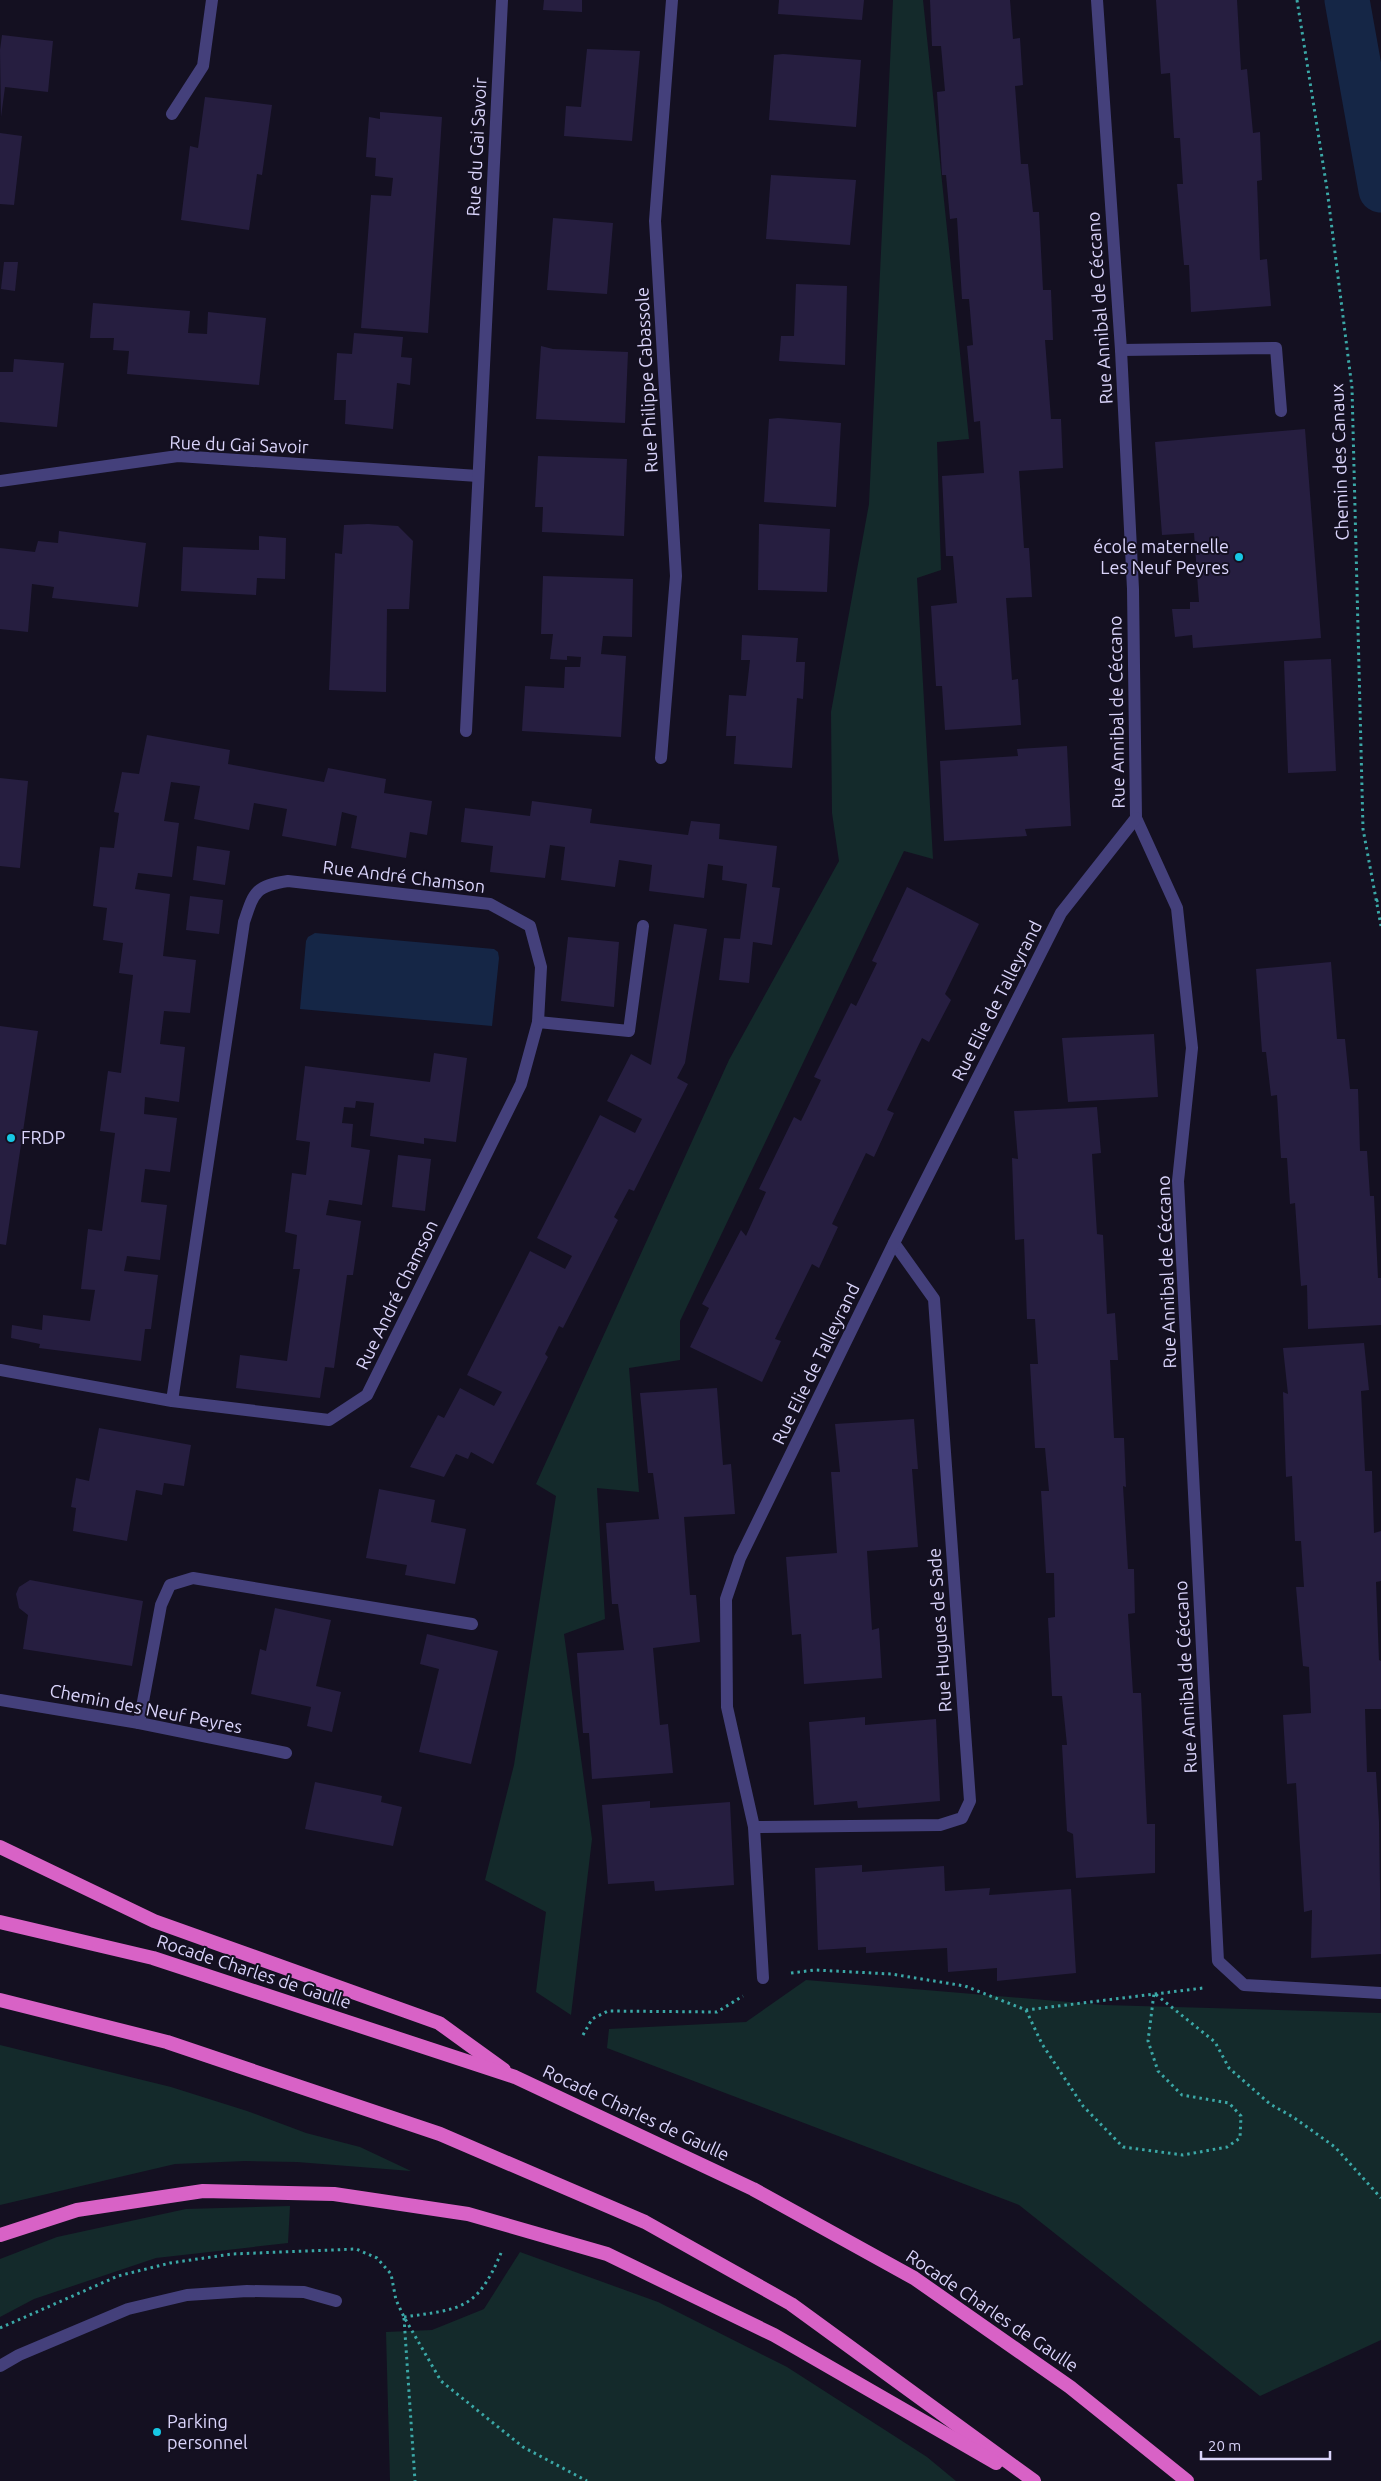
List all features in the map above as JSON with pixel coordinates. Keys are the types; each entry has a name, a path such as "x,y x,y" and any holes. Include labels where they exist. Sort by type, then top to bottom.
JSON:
{"highway":[{"path":"0,1847 154,1921 439,2023 515,2077"},
{"name":"Rocade Charles de Gaulle","path":"0,1922 153,1958 515,2077 753,2189 914,2278 1070,2387 1187,2481"},
{"path":"0,2000 167,2042 431,2131 645,2222 791,2304 1034,2481"},
{"path":"0,2235 77,2210 203,2191 334,2194 468,2214 607,2254 774,2335 1027,2481"}],"street":[{"path":"172,114 203,66 212,0"},
{"name":"Rue du Gai Savoir","path":"466,730 502,0"},
{"name":"Rue Philippe Cabassole","path":"661,758 676,576 655,221 672,0"},
{"name":"Rue Annibal de Céccano","path":"1097,0 1121,350 1134,588 1136,818 1177,908 1192,1048 1178,1181 1218,1961 1244,1984"},
{"path":"1121,350 1276,348 1281,411"},
{"name":"Rue du Gai Savoir","path":"0,482 178,456 478,476"},
{"name":"Rue Elie de Talleyrand","path":"763,1978 754,1827 727,1706 726,1599 740,1558 894,1243 1061,913 1136,818"},
{"name":"Rue André Chamson","path":"0,1370 172,1401 329,1420 367,1395 521,1084 538,1022 540,967 530,926 490,904 288,880 266,884 252,898 244,922 172,1401"},
{"path":"538,1022 629,1031 643,926"},
{"name":"Rue Hugues de Sade","path":"754,1827 940,1824 962,1818 970,1801 934,1299 894,1243"},
{"path":"139,1723 161,1605 170,1585 193,1578 472,1624"},
{"name":"Chemin des Neuf Peyres","path":"0,1700 139,1723 286,1753"},
{"path":"1244,1984 1381,1993"},
{"path":"0,2366 19,2355 128,2309 187,2295 247,2291 304,2292 336,2301"}],"path":[{"name":"Chemin des Canaux","path":"1297,0 1327,190 1352,388 1363,830 1381,926"},
{"path":"1376,900 1381,899"},
{"path":"584,2034 592,2019 608,2011 717,2012 747,1994 763,1978 815,1970 891,1974 965,1986 1026,2010 1154,1993 1244,1984"},
{"path":"1026,2010 1042,2044 1083,2106 1123,2147 1183,2155 1227,2147 1240,2138 1241,2116 1230,2103 1182,2095 1158,2072 1148,2041 1154,1993"},
{"path":"1154,1993 1215,2042 1229,2068 1270,2104 1293,2117 1335,2147 1381,2198"},
{"path":"404,2318 443,2311 471,2302 489,2281 505,2244"},
{"path":"404,2318 415,2481"},
{"path":"404,2318 441,2381 523,2447 587,2481"}],"green space":[{"path":"893,0 923,0 969,439 937,442 941,570 917,578 933,859 904,851 680,1321 680,1360 629,1368 639,1492 597,1488 605,1619 564,1634 592,1839 571,2015 536,1992 546,1912 485,1880 514,1765 556,1496 536,1484 729,1060 839,861 832,813 831,712 869,504"},
{"path":"806,1980 1104,2005 1381,2013 1381,2340 1260,2396 1019,2205 607,2048 609,2029 746,2022"},
{"path":"0,2045 171,2087 247,2111 306,2133 360,2147 411,2171 297,2162 245,2161 175,2164 0,2205"},
{"path":"290,2206 288,2243 156,2258 34,2299 0,2317 0,2259 57,2237 186,2209"},
{"path":"520,2252 658,2302 787,2367 927,2457 956,2481 390,2481 386,2332 432,2330 484,2309"}],"water":[{"path":"315,933 494,949 498,952 499,958 492,1026 300,1009 306,941 308,937"}],"building":[{"path":"544,0 582,0 582,12 543,10"},
{"path":"779,0 864,0 862,20 778,14"},
{"path":"930,0 1010,0 1013,39 1020,38 1023,85 1015,86 1021,164 1028,164 1033,212 1039,212 1043,290 1051,290 1053,340 1045,340 1051,419 1061,419 1063,468 1019,471 1024,548 1029,548 1032,597 1006,598 1012,680 1018,679 1021,725 945,730 942,686 936,686 931,606 957,603 953,556 946,556 942,476 984,473 980,421 974,422 967,346 973,345 969,299 962,299 957,218 950,219 946,175 942,175 937,92 945,91 941,46 932,46"},
{"path":"1156,0 1237,0 1241,70 1247,69 1253,133 1260,132 1262,180 1257,181 1260,260 1267,259 1271,306 1191,312 1189,265 1184,265 1177,184 1183,184 1180,138 1174,138 1170,73 1161,74"},
{"path":"2,35 53,41 48,92 5,87 1,117 0,50"},
{"path":"587,49 640,51 632,141 564,136 566,106 581,107"},
{"path":"783,54 861,60 856,127 769,120 774,55"},
{"path":"205,97 272,105 262,175 257,174 249,230 181,220 190,146 198,148"},
{"path":"380,112 442,117 428,333 361,328 371,195 391,196 393,178 375,176 376,158 366,157 369,117 380,119"},
{"path":"0,133 22,136 14,205 0,204"},
{"path":"771,175 856,180 850,245 766,239"},
{"path":"553,218 613,223 607,294 547,290"},
{"path":"4,262 18,262 15,291 1,289"},
{"path":"796,284 847,286 845,365 779,361 781,336 794,336"},
{"path":"93,303 190,311 188,333 207,334 208,312 266,318 259,385 127,374 129,351 113,350 114,338 90,338"},
{"path":"354,333 403,337 401,357 412,358 410,385 397,383 393,429 345,424 346,400 334,400 337,353 352,354"},
{"path":"541,346 553,349 628,352 625,423 536,419"},
{"path":"14,359 64,363 57,427 0,422 0,372 13,372"},
{"path":"769,419 841,423 836,507 764,502"},
{"path":"1305,429 1321,638 1193,648 1192,635 1175,637 1172,609 1190,609 1190,602 1199,602 1194,533 1162,535 1155,442"},
{"path":"538,456 627,459 624,536 542,532 543,507 535,507"},
{"path":"759,524 830,529 827,592 758,590"},
{"path":"344,525 398,526 413,541 409,609 387,609 386,692 329,690 335,553 342,554"},
{"path":"59,531 146,543 138,607 52,598 54,587 32,584 28,632 0,629 0,548 35,552 38,541 58,543"},
{"path":"259,536 286,538 285,579 257,578 256,595 181,591 183,547 259,550"},
{"path":"543,576 633,579 632,637 603,636 601,654 626,656 621,737 522,731 525,686 564,688 565,667 580,667 581,657 567,656 567,660 550,659 553,634 541,634"},
{"path":"742,635 798,638 796,662 805,662 803,699 797,698 792,768 734,764 736,736 726,736 729,695 746,696 750,660 741,660"},
{"path":"1331,659 1336,771 1288,773 1284,661"},
{"path":"147,735 230,750 228,764 324,782 328,768 386,779 384,793 432,801 427,835 410,832 406,858 351,848 357,816 342,812 336,846 282,836 287,809 254,803 249,830 194,819 200,786 171,782 164,821 179,823 172,877 138,873 135,889 170,894 163,956 196,960 190,1013 164,1011 160,1044 185,1047 179,1102 145,1097 144,1114 177,1118 170,1172 145,1169 141,1202 167,1205 160,1260 127,1256 124,1271 158,1275 151,1329 145,1329 141,1361 39,1348 40,1344 11,1338 12,1325 42,1330 43,1315 90,1321 95,1290 81,1289 88,1229 102,1231 115,1133 100,1131 108,1071 121,1073 133,975 119,973 123,943 103,940 107,908 93,906 100,847 114,848 119,813 114,812 122,772 139,774"},
{"path":"1067,746 1071,826 1025,829 1027,836 944,841 940,761 1018,756 1017,749"},
{"path":"0,778 28,781 20,868 0,866"},
{"path":"532,801 592,809 590,823 688,835 691,821 720,824 719,839 777,846 772,887 780,888 772,945 753,942 749,983 719,980 724,938 740,939 747,884 722,880 723,866 708,864 704,898 649,891 652,865 619,860 615,887 561,880 565,847 550,845 545,878 490,872 493,846 461,842 465,808 530,816"},
{"path":"197,846 230,851 225,885 193,880"},
{"path":"907,887 979,924 945,994 951,1000 929,1042 922,1038 887,1110 894,1113 874,1157 866,1153 832,1224 838,1227 819,1268 812,1264 775,1339 781,1341 762,1382 690,1347 709,1308 702,1304 741,1230 746,1236 766,1192 759,1189 794,1117 801,1121 821,1080 814,1077 851,1003 856,1006 877,963 872,961"},
{"path":"190,896 223,900 219,934 186,930"},
{"path":"674,924 707,929 685,1063 677,1078 688,1084 634,1191 629,1189 614,1217 618,1220 563,1328 559,1326 545,1354 548,1357 493,1464 471,1452 468,1459 456,1454 444,1477 410,1467 438,1415 444,1418 460,1388 494,1406 502,1392 467,1375 530,1251 565,1269 572,1256 537,1238 600,1115 635,1133 642,1119 607,1101 631,1054 651,1065"},
{"path":"568,937 619,942 614,1007 561,1001"},
{"path":"1331,962 1337,1039 1345,1039 1350,1089 1358,1089 1360,1151 1367,1151 1370,1196 1374,1196 1378,1278 1381,1278 1381,1325 1308,1329 1307,1285 1301,1286 1295,1203 1290,1204 1287,1158 1281,1158 1277,1095 1271,1096 1266,1052 1262,1052 1256,969"},
{"name":"FRDP","path":"0,1026 38,1031 6,1245 0,1244"},
{"path":"1154,1034 1158,1097 1068,1102 1062,1038"},
{"path":"434,1053 467,1058 456,1142 424,1138 424,1144 370,1136 374,1103 356,1101 355,1108 344,1107 342,1123 353,1124 351,1147 370,1150 362,1205 329,1200 326,1215 361,1221 353,1275 347,1275 334,1368 325,1367 320,1398 236,1388 240,1355 287,1361 300,1269 293,1269 297,1235 285,1232 292,1173 306,1175 310,1142 296,1140 305,1066 430,1082"},
{"path":"1097,1107 1101,1153 1092,1154 1097,1234 1103,1235 1107,1314 1115,1313 1118,1360 1110,1360 1114,1438 1124,1438 1126,1487 1123,1486 1128,1569 1134,1569 1135,1613 1128,1614 1133,1693 1141,1693 1147,1824 1155,1824 1155,1873 1076,1878 1073,1834 1067,1831 1062,1745 1067,1745 1062,1696 1052,1696 1048,1618 1055,1617 1054,1573 1046,1573 1041,1491 1049,1491 1045,1448 1035,1448 1030,1364 1038,1364 1035,1319 1027,1319 1024,1239 1015,1240 1012,1158 1018,1159 1014,1111"},
{"path":"398,1155 431,1159 425,1211 392,1207"},
{"path":"1364,1343 1369,1390 1361,1391 1365,1471 1372,1471 1374,1533 1381,1531 1381,1581 1376,1582 1379,1660 1381,1661 1381,1709 1365,1709 1367,1772 1376,1772 1379,1822 1381,1954 1311,1958 1312,1910 1304,1912 1296,1783 1287,1784 1283,1715 1311,1713 1309,1667 1303,1666 1296,1587 1304,1587 1301,1541 1295,1541 1292,1476 1286,1477 1283,1392 1288,1394 1283,1348"},
{"path":"717,1388 723,1465 731,1464 735,1514 684,1517 690,1595 696,1595 700,1642 653,1648 660,1725 668,1724 673,1773 592,1779 589,1733 583,1733 577,1653 624,1650 618,1604 612,1604 606,1523 659,1519 653,1473 648,1473 640,1393"},
{"path":"914,1419 918,1469 912,1469 918,1547 867,1551 872,1630 879,1628 882,1678 804,1684 801,1634 792,1635 786,1557 837,1553 831,1472 840,1472 835,1424"},
{"path":"99,1428 191,1445 184,1486 164,1483 162,1495 136,1490 127,1541 73,1531 76,1508 71,1507 76,1478 89,1481"},
{"path":"379,1489 435,1500 431,1522 466,1529 455,1584 405,1575 407,1565 366,1558"},
{"path":"30,1580 143,1601 132,1666 23,1649 28,1615 19,1608 16,1594 19,1587"},
{"path":"275,1608 331,1620 316,1686 341,1692 332,1732 307,1726 311,1707 251,1694 260,1649 266,1651"},
{"path":"427,1634 498,1651 471,1764 419,1752 439,1669 420,1664"},
{"path":"865,1717 865,1725 936,1719 940,1801 858,1808 857,1801 814,1805 809,1722"},
{"path":"315,1782 382,1796 381,1802 402,1807 393,1846 305,1829"},
{"path":"650,1801 650,1808 730,1802 734,1885 655,1891 654,1881 608,1884 602,1805"},
{"path":"862,1865 862,1872 944,1866 945,1891 990,1888 989,1895 1071,1889 1076,1973 997,1981 997,1968 948,1972 947,1948 866,1953 866,1947 818,1950 815,1868"}],"waterway":[{"path":"1347,0 1381,190"}],"place":[{"name":"école maternelle Les Neuf Peyres","path":"1239,557"},
{"name":"FRDP","path":"11,1138"},
{"name":"Parking personnel","path":"157,2432"}]}
